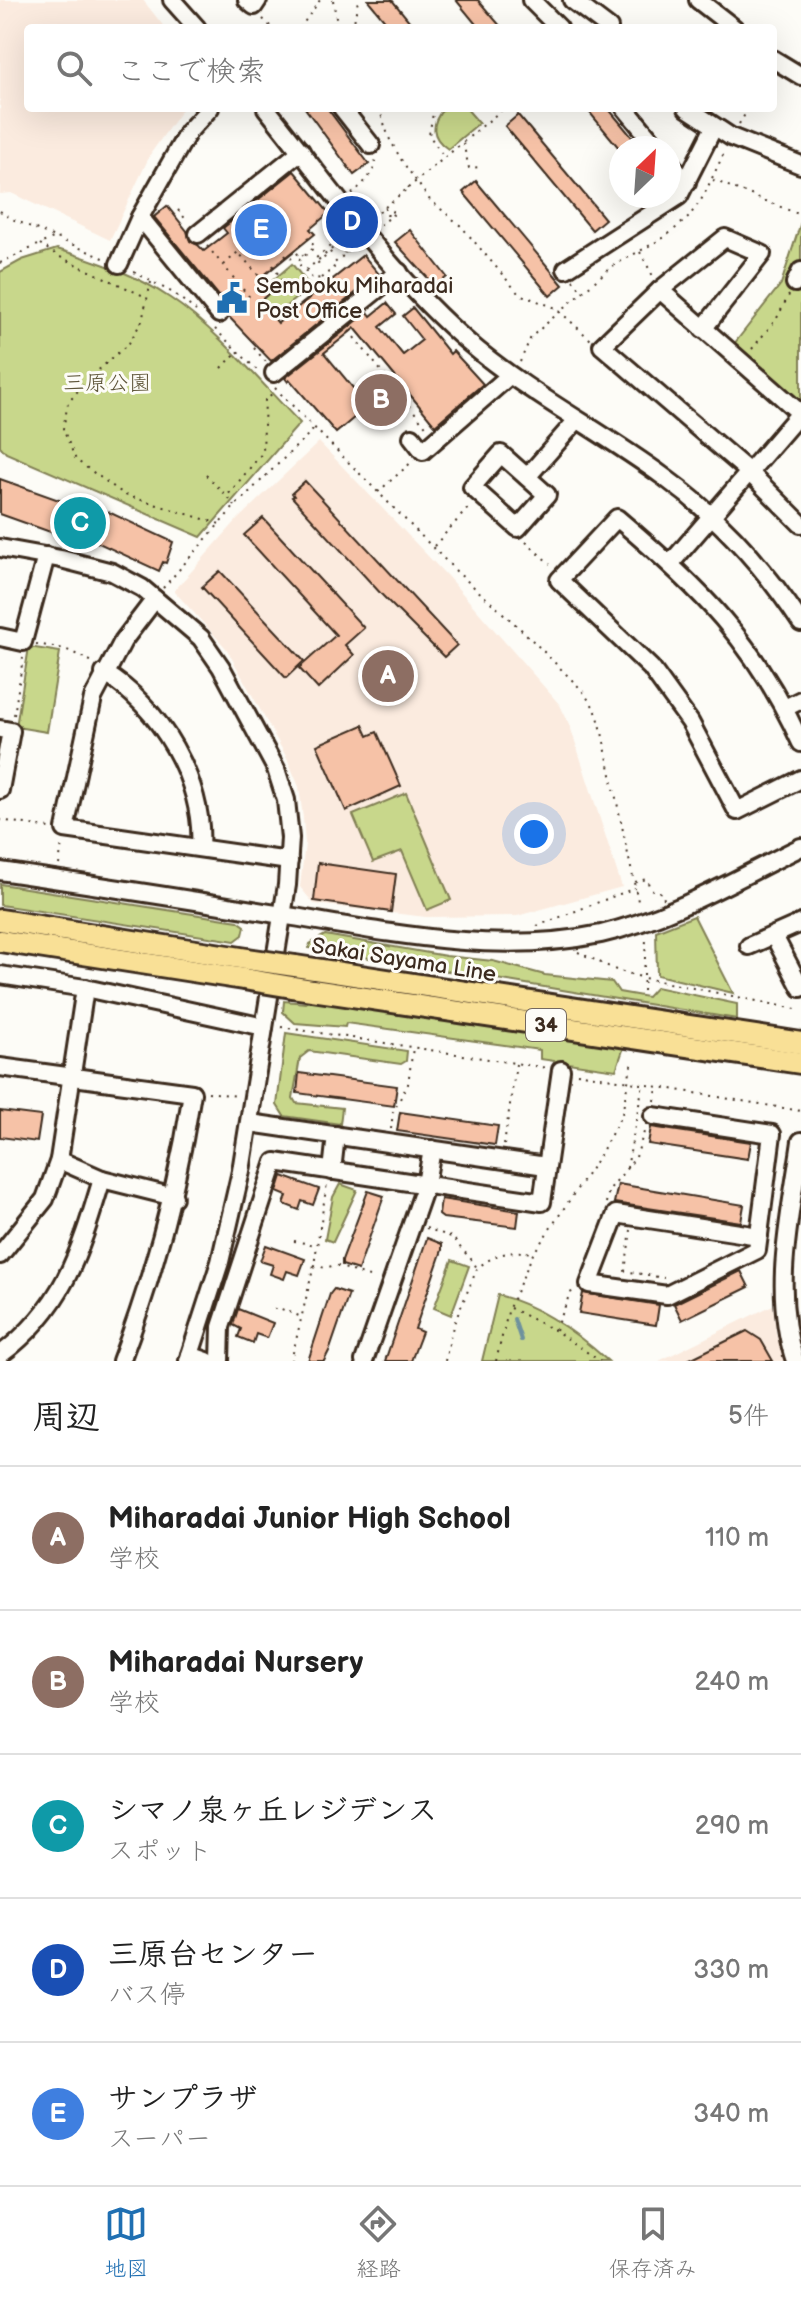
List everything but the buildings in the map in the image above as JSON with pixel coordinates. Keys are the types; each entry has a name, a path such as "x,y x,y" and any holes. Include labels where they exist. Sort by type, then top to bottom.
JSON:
{"main road":[{"name":"Sakai Sayama Line","path":"0,920 245,969 292,987 801,1063"},
{"name":"Sakai Sayama Line","path":"0,941 245,969 295,966 801,1043"}],"street":[{"path":"172,0 193,24"},
{"path":"247,0 254,6 258,0"},
{"path":"532,0 555,24"},
{"path":"572,0 604,24"},
{"path":"698,0 729,24"},
{"path":"777,61 801,76"},
{"path":"119,264 159,178 188,132 206,112"},
{"path":"269,112 399,272 449,324 577,420 667,479 729,534 761,569 801,623"},
{"path":"345,112 371,145"},
{"path":"628,112 648,136"},
{"path":"693,112 731,137 801,165"},
{"path":"566,269 679,196 714,127"},
{"path":"198,234 301,151"},
{"path":"681,175 687,182"},
{"path":"140,217 213,318"},
{"path":"703,329 762,254 725,238 660,290 602,346 800,520"},
{"path":"269,379 399,272"},
{"path":"660,290 801,412 671,563"},
{"path":"412,437 423,451 476,398 514,370"},
{"path":"527,477 577,420"},
{"path":"501,454 527,477 547,495 518,528 472,487 501,454"},
{"path":"801,743 785,708 756,659 724,617 671,563 617,518 559,580 651,668 690,722 737,811 801,779"},
{"path":"0,548 112,572 155,599 201,638 221,667 276,769 286,800 289,861 270,1026 220,1262 189,1358 207,1361"},
{"path":"0,637 23,642 46,556"},
{"path":"155,599 123,641 105,670 93,698 65,829 289,861"},
{"path":"105,670 157,722 180,758 199,818 200,847"},
{"path":"785,708 801,700"},
{"path":"0,790 5,730"},
{"path":"0,871 466,941 541,943 602,933 645,919 679,906 801,847"},
{"path":"749,946 801,923"},
{"path":"774,936 801,988"},
{"path":"0,975 85,988 270,1026"},
{"path":"0,1255 45,1199 59,1160 85,988"},
{"path":"0,1067 192,1093 174,1197 121,1361"},
{"path":"220,1361 221,1327 275,1162 542,1202 561,1070"},
{"path":"653,1116 772,1134 766,1186 759,1236 757,1250 667,1295 589,1284 625,1215 759,1236"},
{"path":"250,1123 546,1166"},
{"path":"330,1170 336,1135"},
{"path":"795,1361 783,1307 783,1274 798,1192 801,1141"},
{"path":"365,1361 426,1184 432,1149"},
{"path":"59,1160 102,1179 174,1197"},
{"path":"0,1355 37,1323 60,1292 85,1235 102,1179"},
{"path":"766,1186 798,1192"}],"path":[{"path":"303,24 320,0"},
{"path":"333,0 339,24"},
{"path":"354,24 358,0"},
{"path":"380,112 389,138 429,199 461,226 519,294 560,312 602,346"},
{"path":"433,112 429,135 444,157"},
{"path":"305,271 338,244 336,241 315,259 318,263 499,112"},
{"path":"514,370 531,337 611,267 665,237 688,218 747,112"},
{"path":"463,142 469,168 480,167"},
{"path":"351,195 376,164 371,145"},
{"path":"712,179 801,215"},
{"path":"380,225 393,215 391,213 388,212 387,215 393,213 384,208"},
{"path":"178,210 252,300"},
{"path":"0,211 12,219 119,264 175,294 198,313"},
{"path":"0,263 55,237"},
{"path":"307,237 315,247 297,262 313,279 321,278 334,268 332,265 359,243"},
{"path":"342,243 344,252 348,253 349,249 346,248 347,253"},
{"path":"40,244 58,256 148,297"},
{"path":"223,265 238,252 259,276"},
{"path":"285,255 289,260 300,252 303,256"},
{"path":"640,252 660,290"},
{"path":"273,265 283,283 305,306"},
{"path":"748,354 777,318 798,277"},
{"path":"321,278 329,287"},
{"path":"151,281 142,321 129,343 85,382 68,403 63,429 76,460 125,495 220,524"},
{"path":"320,295 436,439"},
{"path":"213,318 238,351 269,379 314,429 581,689 595,709 600,723 638,901"},
{"path":"222,368 238,351"},
{"path":"227,496 263,452 269,379"},
{"path":"155,599 235,506 314,429"},
{"path":"378,492 423,451"},
{"path":"206,475 235,506"},
{"path":"433,547 480,495"},
{"path":"521,538 563,576"},
{"path":"5,730 24,652 23,642 65,649 105,670"},
{"path":"0,820 65,829 58,869"},
{"path":"634,883 647,879 650,889 662,893 665,899"},
{"path":"526,932 635,888"},
{"path":"643,991 646,940"},
{"path":"578,952 616,970 644,978 801,1010"},
{"path":"270,1026 630,1080 801,1111"},
{"path":"389,1143 393,1112 408,1084 413,1047"},
{"path":"496,1361 509,1308 533,1254 600,1155 622,1114 632,1061"},
{"path":"502,1159 516,1063"},
{"path":"627,1170 643,1083"},
{"path":"651,1275 625,1271 625,1215 606,1206 607,1196 617,1179 636,1157 642,1135 653,1116 657,1086"},
{"path":"192,1093 199,1091 242,1096"},
{"path":"291,1361 318,1246 330,1170"},
{"path":"406,1242 419,1246 426,1228 454,1238 460,1252 473,1260 477,1269"},
{"path":"294,1241 318,1246"},
{"path":"445,1361 453,1326 477,1269 484,1262 507,1253 521,1251 533,1254"},
{"path":"314,1265 325,1268 335,1265 369,1277"},
{"path":"556,1331 570,1293 589,1284"},
{"path":"509,1308 556,1331 600,1361"},
{"path":"274,1309 300,1316"}],"shaded area":[{"path":"0,0 143,0 162,24 24,24 24,112 180,112 151,153 110,240 11,193 0,194"},
{"path":"319,442 448,577 560,705 570,726 622,887 517,916 426,917 314,904 300,887 305,843 303,818 299,787 287,758 226,648 174,591 238,519"},
{"path":"773,1305 776,1333 786,1361 659,1361"}],"green space":[{"path":"441,112 469,112 479,123 448,149 435,135"},
{"path":"801,222 801,399 798,399 734,344 781,284"},
{"name":"三原公園","path":"57,249 115,269 170,298 222,341 300,423 201,537 6,453 0,446 0,272 22,260"},
{"path":"292,264 310,286 276,315 263,299 268,294 264,288"},
{"path":"29,647 60,652 47,732 16,727"},
{"path":"406,793 451,900 427,910 402,851 373,862 353,815"},
{"path":"0,884 238,921 245,926 243,935 235,941 0,905"},
{"path":"694,916 733,993 657,975 656,931"},
{"path":"325,935 493,961 545,975 612,982 619,992 647,997 656,987 737,1004 737,1019 309,948 310,944"},
{"path":"312,999 624,1047 616,1070 540,1059 540,1050 346,1023 345,1027 295,1023 283,1012 284,1001 306,1003"},
{"path":"286,1033 407,1051 406,1061 401,1064 309,1051 300,1058 293,1098 296,1103 342,1108 340,1124 284,1116 277,1105"},
{"path":"340,1184 357,1190 333,1242 325,1239 333,1197"},
{"path":"452,1260 469,1266 451,1315 434,1308"},
{"path":"498,1295 556,1321 608,1361 482,1361"}],"waterway":[{"path":"514,1319 521,1340"}],"place":[{"name":"三原台センター","path":"352,222"},
{"name":"サンプラザ","path":"261,230"},
{"name":"Semboku Miharadai Post Office","path":"232,298"},
{"name":"Miharadai Nursery","path":"381,400"},
{"name":"シマノ泉ヶ丘レジデンス","path":"80,523"},
{"name":"Miharadai Junior High School","path":"388,676"}]}
